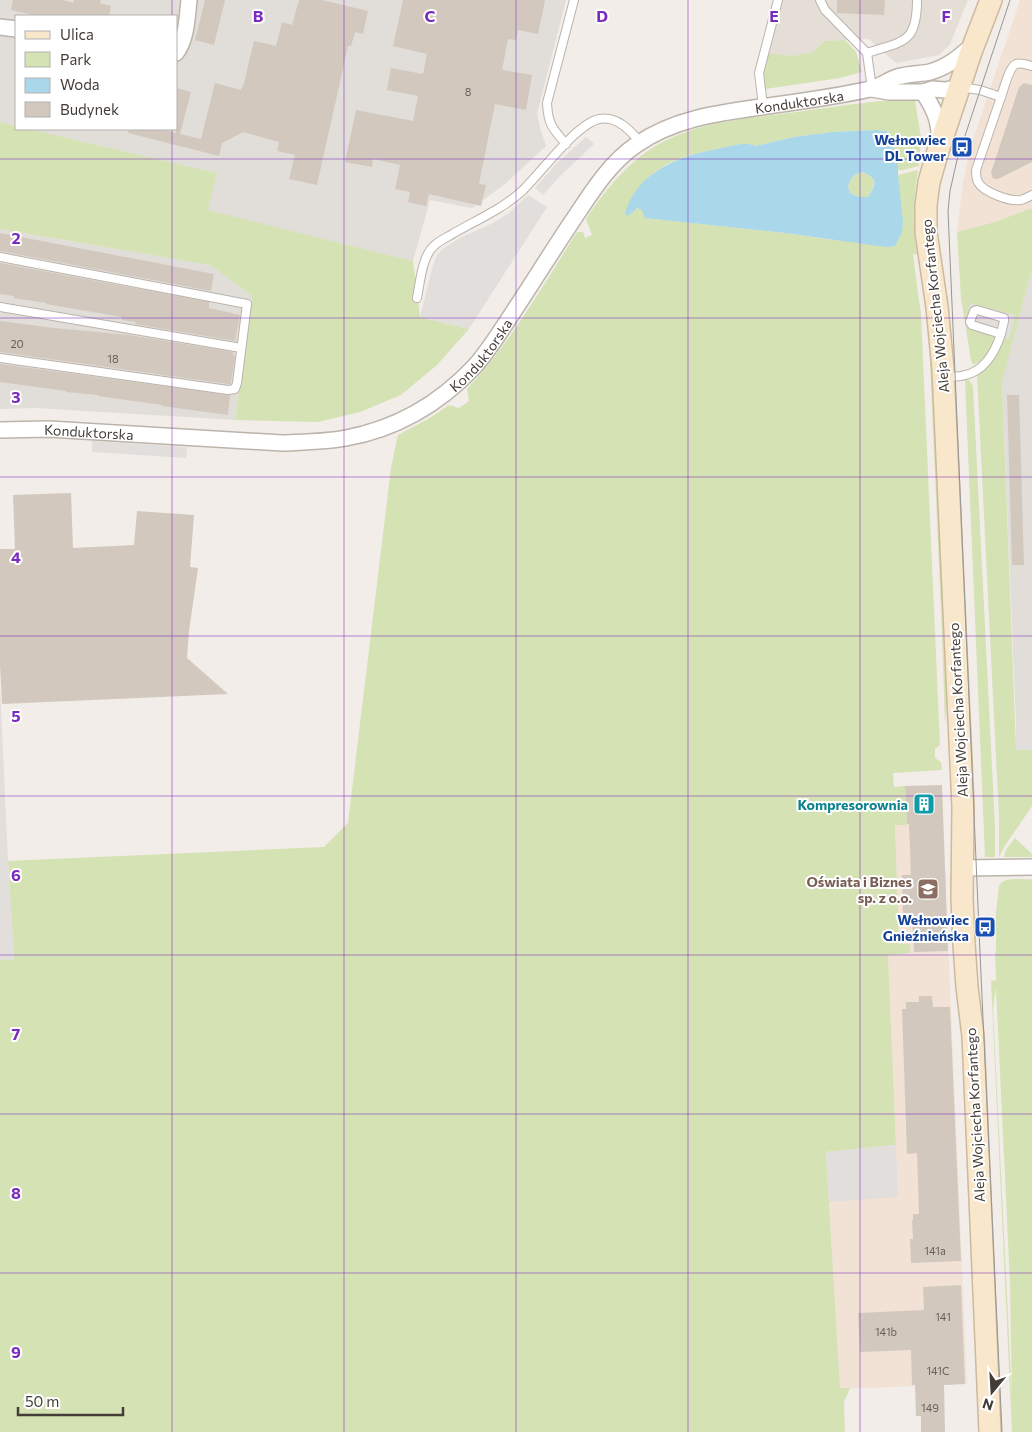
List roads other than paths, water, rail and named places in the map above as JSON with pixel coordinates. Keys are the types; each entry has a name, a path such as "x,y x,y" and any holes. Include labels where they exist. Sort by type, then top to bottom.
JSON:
{"main road":[{"name":"Aleja Wojciecha Korfantego","path":"990,1432 973,1036 965,962 962,868 963,807 943,377 937,307 926,232 926,204 938,151 991,0"}],"street":[{"path":"178,52 186,29 189,0"},
{"path":"0,27 15,29"},
{"name":"Konduktorska","path":"0,430 49,429 282,443 315,442 368,433 410,417 455,386 475,366 599,183 616,162 640,142 666,128 690,119 872,88 907,74 929,72 946,67 974,44"},
{"path":"929,72 960,87"},
{"name":"Konduktorska","path":"872,88 889,92 923,92 932,89 945,90 960,87"},
{"path":"923,92 936,114 940,130 938,151"},
{"path":"962,868 1032,867"}],"lane":[{"path":"566,144 553,129 547,118 546,103 574,0"},
{"path":"764,106 759,72 778,0"},
{"path":"820,0 825,10 867,53 872,88"},
{"path":"867,53 901,42 910,35 916,18 917,0"},
{"path":"1032,66 1022,63 1016,64 1011,68 976,170 978,183 985,190 1014,200 1023,200 1032,195"},
{"path":"960,87 980,90 1001,97"},
{"path":"417,298 426,258 434,245 512,200 585,125 603,119 621,124 640,142"},
{"path":"0,257 247,304 235,389 228,390 0,358"},
{"path":"0,307 241,348"},
{"path":"943,377 967,375 979,369 992,356 1001,334"}],"water":[{"path":"887,131 894,149 898,153 898,175 903,221 902,232 895,246 886,247 785,233 645,218 642,210 637,208 627,216 625,214 631,199 640,186 650,176 677,160 736,145 748,144 756,146 794,137 832,132","holes":["862,172 867,174 874,182 868,197 859,197 850,193 848,187 852,177"]}],"tram line":[{"path":"1002,1432 948,211 950,191 957,160 1010,0"}],"place":[{"name":"Wełnowiec DL Tower","path":"962,147"},
{"name":"Kompresorownia","path":"924,804"},
{"name":"Oświata i Biznes sp. z o.o.","path":"928,889"},
{"name":"Wełnowiec Gnieźnieńska","path":"985,927"}]}
